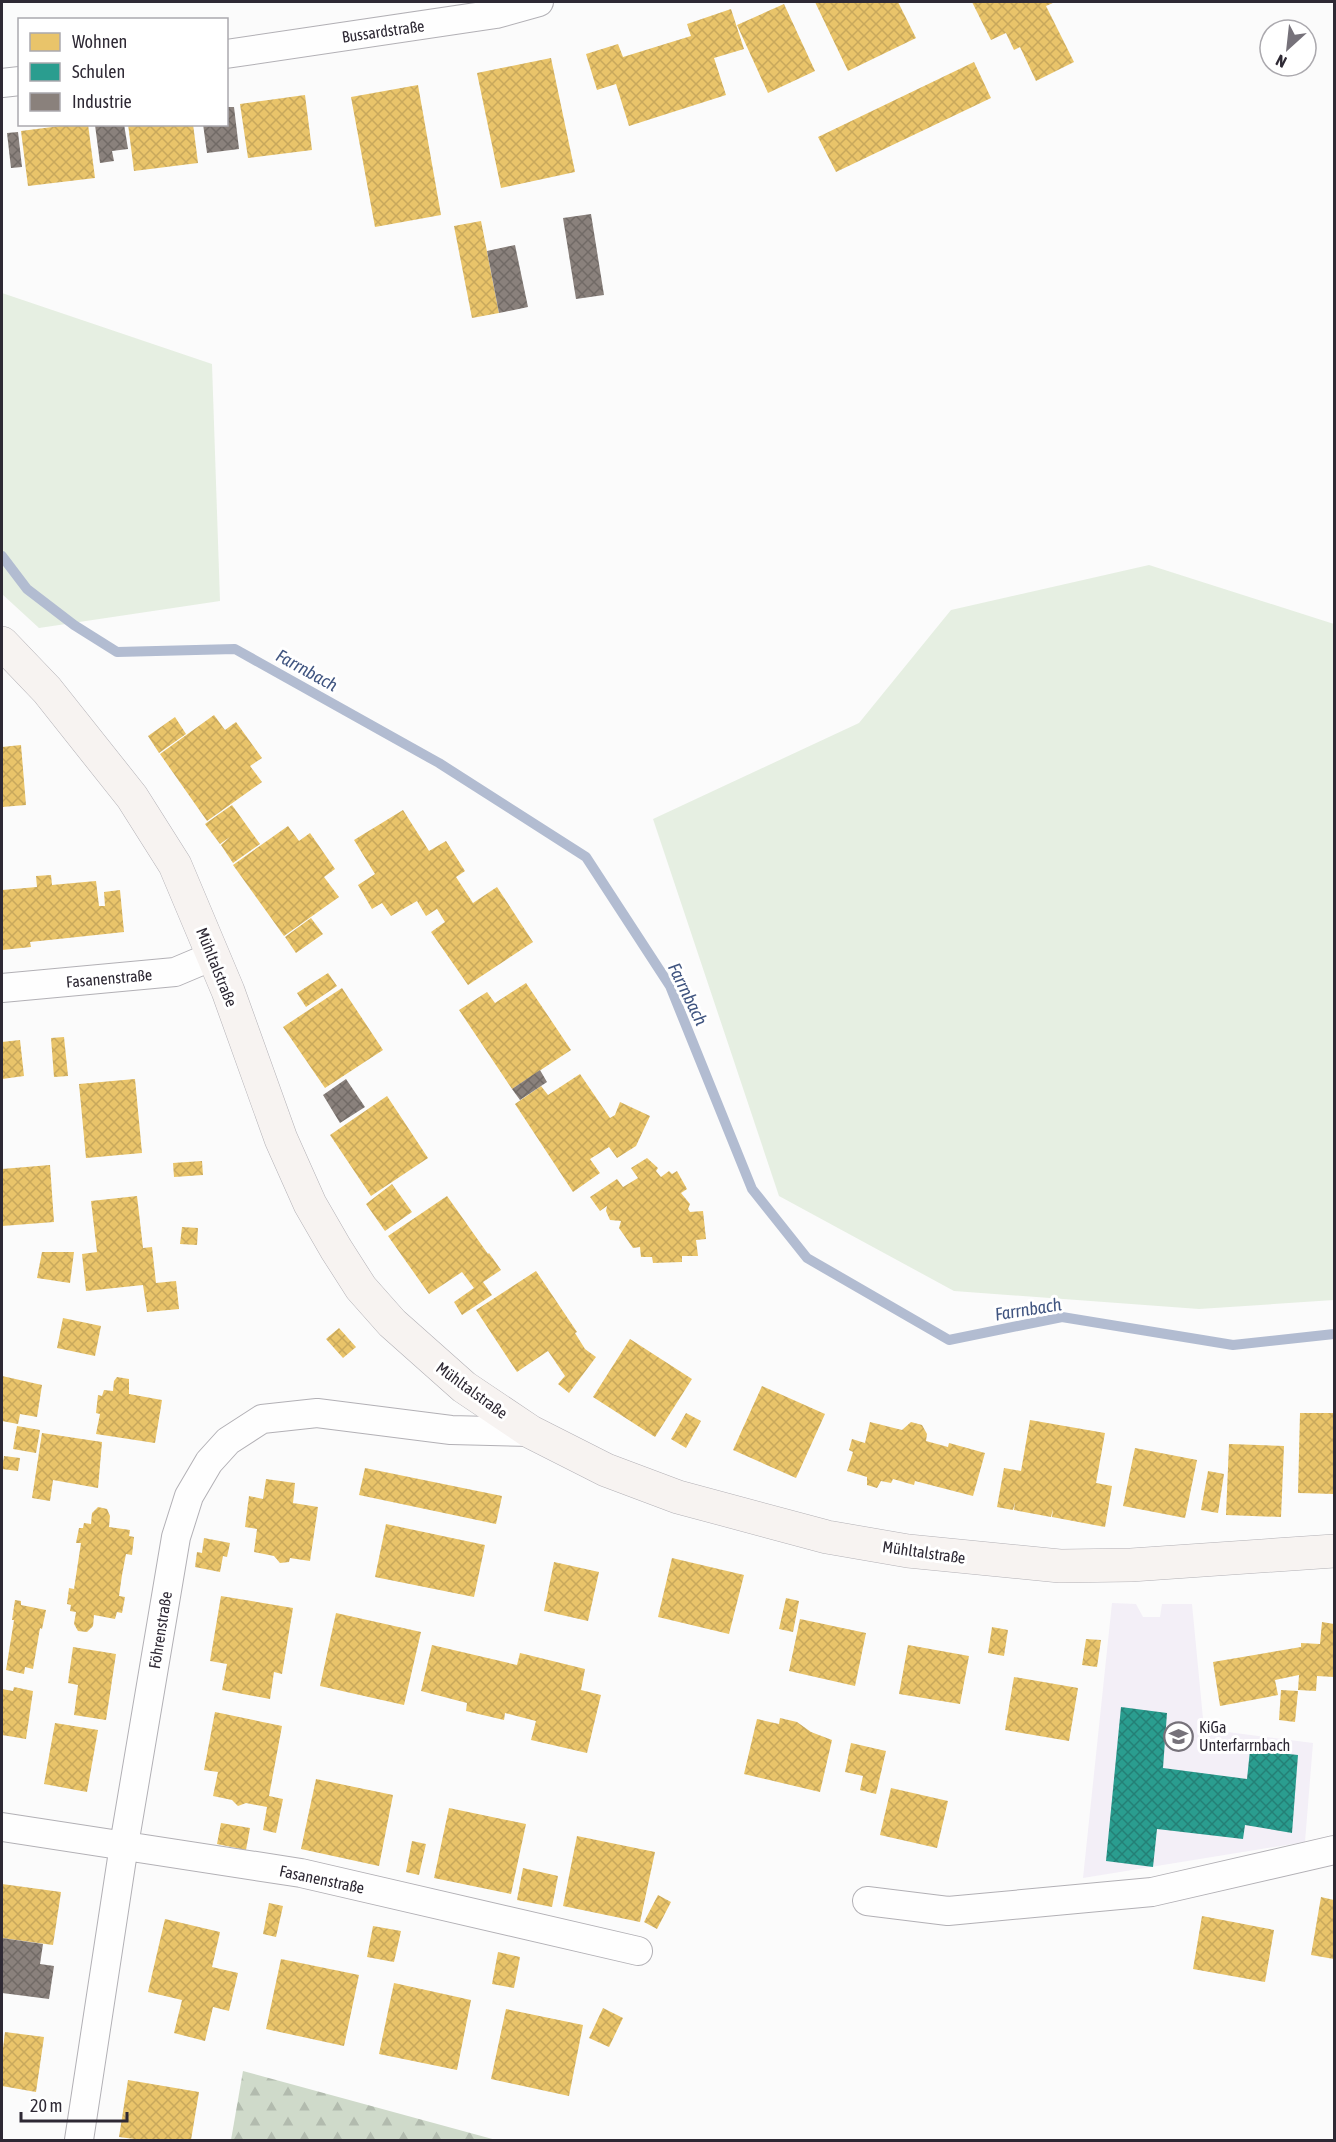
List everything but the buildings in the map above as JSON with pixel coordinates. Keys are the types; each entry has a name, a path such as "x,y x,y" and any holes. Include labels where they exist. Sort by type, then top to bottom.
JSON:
{"street":[{"name":"Bussardstraße","path":"228,54 496,14 539,2"},
{"path":"2,83 18,81"},
{"name":"Mühltalstraße","path":"2,643 47,690 132,797 175,865 228,991 281,1139 310,1204 336,1249 361,1288 392,1323 464,1387 531,1432 606,1470 678,1497 827,1536 908,1551 1060,1566 1131,1565 1335,1551"},
{"name":"Fasanenstraße","path":"2,988 175,972 213,956"},
{"name":"Föhrenstraße","path":"79,2140 124,1845 176,1537 189,1496 209,1462 228,1441 262,1419 317,1413 451,1430 531,1432"},
{"name":"Fasanenstraße","path":"2,1827 301,1873 638,1951"},
{"path":"867,1901 948,1911 1152,1892 1335,1850"}],"shaded area":[{"path":"2,293 212,364 220,601 39,628 2,594"},
{"path":"1149,565 1334,624 1334,1300 1199,1309 954,1291 779,1196 653,819 859,723 951,610"},
{"name":"KiGa Unterfarrnbach","path":"1112,1603 1136,1604 1143,1617 1160,1617 1162,1604 1192,1604 1204,1729 1313,1743 1305,1842 1083,1878"}],"green space":[{"path":"243,2071 496,2140 231,2140"}],"waterway":[{"name":"Farrnbach","path":"2,556 27,589 74,625 117,652 235,649 439,763 586,857 670,986 752,1189 807,1258 949,1340 1062,1317 1233,1345 1334,1334"}],"place":[{"name":"KiGa Unterfarrnbach","path":"1178,1736"}]}
